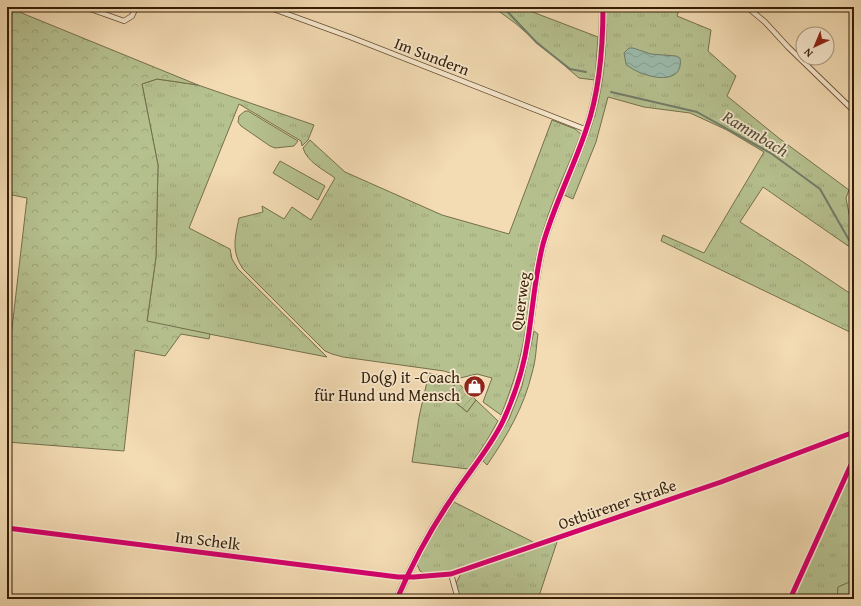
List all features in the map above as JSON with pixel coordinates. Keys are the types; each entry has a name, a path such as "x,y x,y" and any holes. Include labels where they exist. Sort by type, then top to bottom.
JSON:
{"street":[{"path":"85,7 124,21 132,16 136,7"},
{"name":"Im Sundern","path":"268,7 350,37 586,130"},
{"name":"Querweg","path":"406,578 431,529 496,434 515,393 522,370 535,284 543,244 550,219 586,130 598,85 601,57 603,7"},
{"path":"747,7 765,22 803,62 854,111"},
{"name":"Ostbürener Straße","path":"406,578 451,574 721,482 854,432"},
{"name":"Im Schelk","path":"7,528 406,578"},
{"path":"451,574 458,599"},
{"path":"397,599 406,578"}],"green space":[{"path":"7,7 198,85 157,79 142,84 158,165 156,257 147,321 210,334 209,339 181,334 165,356 135,350 124,451 7,442 7,337 11,337 27,198 7,194"},
{"path":"493,7 524,7 524,9 598,37 595,80 579,78 515,23"},
{"path":"606,7 680,7 677,16 711,30 708,51 736,76 727,96 780,139 849,190 846,198 854,240 854,250 763,187 740,222 854,296 854,334 661,241 663,235 704,253 764,152 727,130 690,113 644,107 608,97 596,142 573,199 564,195 590,130 599,100 604,69"},
{"path":"157,79 198,85 314,125 308,140 302,146 301,141 239,104 189,228 230,249 232,259 238,269 327,357 147,322 156,257 158,165 142,84"},
{"path":"245,111 248,111 298,141 294,146 275,148 270,146 241,126 238,122 239,116"},
{"path":"552,120 575,129 581,134 553,201 544,229 537,255 522,349 501,415 483,402 492,378 477,374 460,378 444,371 343,357 325,351 243,269 239,262 235,250 235,244 239,218 263,212 262,206 284,219 292,207 311,220 335,178 312,162 305,153 303,148 310,140 345,172 442,215 509,234"},
{"path":"280,161 325,186 318,200 273,173"},
{"path":"534,331 538,334 535,359 529,386 514,421 487,465 483,461 509,419 522,386"},
{"path":"429,373 452,379 457,382 447,395 467,412 476,400 498,421 468,469 412,462 419,417"},
{"path":"457,382 476,400 467,412 447,395"},
{"path":"854,464 854,599 793,599"},
{"path":"454,502 537,544 450,572 425,574 420,571 417,564 434,531"},
{"path":"558,539 538,599 460,599 456,583 462,572"},
{"path":"854,580 854,599 837,599 838,587"}],"water":[{"path":"629,48 651,54 676,56 680,58 680,68 676,74 669,77 660,78 641,73 632,69 626,64 624,53"}],"waterway":[{"name":"Rammbach","path":"503,7 537,43 570,69 586,72"},
{"name":"Rammbach","path":"611,92 697,112 772,154 820,189 849,240 854,244"}],"cycle path":[{"path":"397,599 435,524 485,452 497,432 515,391 526,349 536,279 543,244 547,230 581,144 595,100 600,69 603,7"},
{"path":"7,528 398,577 451,574 721,482 854,432"},
{"path":"790,599 854,458"}],"place":[{"name":"Do(g) it -Coach für Hund und Mensch","path":"475,386"}]}
